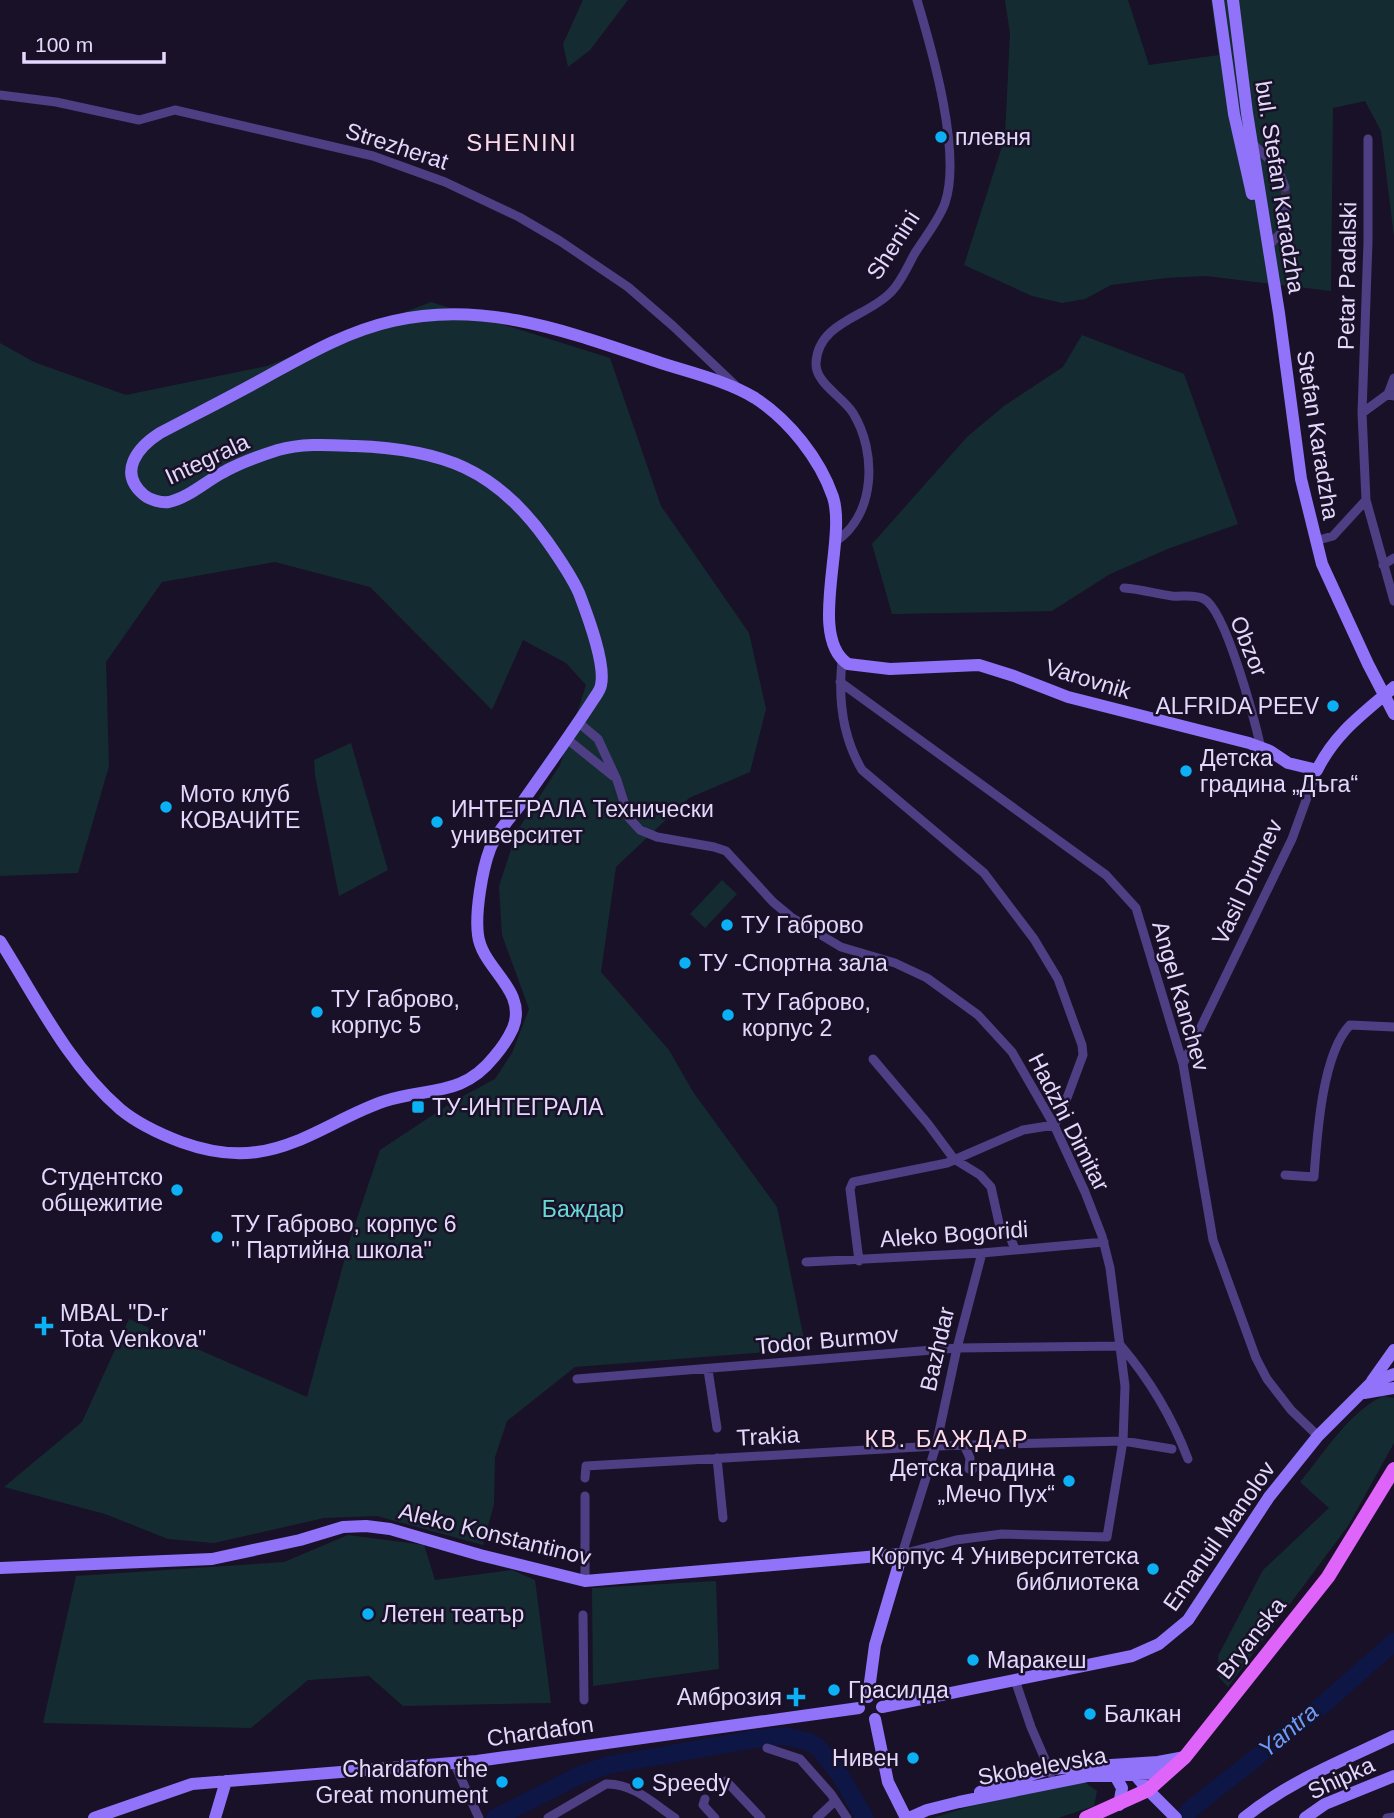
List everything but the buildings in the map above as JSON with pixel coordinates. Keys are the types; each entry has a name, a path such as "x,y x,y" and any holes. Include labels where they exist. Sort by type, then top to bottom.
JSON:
{"main road":[{"name":"Bryanska","path":"1086,1818 1148,1790 1185,1757 1328,1577 1394,1469"}],"street":[{"name":"Shenini","path":"835,542 847,534 858,516 869,487 869,469 865,445 855,418 843,399 825,382 817,368 819,350 825,338 835,328 891,293 945,203 950,170 946,118 917,0"},
{"name":"bul. Stefan Karadzha","path":"1218,0 1234,114 1279,313"},
{"name":"bul. Stefan Karadzha","path":"1233,0 1251,142 1279,313"},
{"name":"Strezherat","path":"0,95 139,120 175,110 181,111 373,156 445,182 560,240 628,287 739,389"},
{"name":"Petar Padalski","path":"1368,139 1368,242 1362,413 1366,500 1394,600"},
{"path":"1251,142 1277,167 1284,187"},
{"path":"1268,246 1283,231 1286,207"},
{"name":"Stefan Karadzha","path":"1279,313 1301,479 1314,541 1368,664 1390,691 1394,714"},
{"name":"Integrala","path":"579,723 600,689 601,681 594,640 579,595 542,534 519,506 491,481 452,463 398,448 297,446 280,449 237,465 197,489 165,502 144,495 134,477 132,463 140,448 160,433 306,354 338,339 393,321 434,314 506,317 562,330 739,389"},
{"path":"1362,413 1391,395 1394,378"},
{"path":"739,389 782,421 810,452 820,467 836,508 830,623 833,647 842,661 841,705 855,757 863,770 984,873 1034,939 1058,979 1082,1045 1083,1055 1054,1125 1023,1130 947,1163 853,1182 850,1189 859,1261"},
{"path":"1314,541 1333,536 1366,500"},
{"path":"1383,565 1394,558"},
{"name":"Obzor","path":"1124,588 1198,597 1208,601 1222,626 1241,675 1261,748"},
{"name":"Varovnik","path":"842,661 858,667 890,669 979,665 1068,697 1249,743 1283,761 1317,770"},
{"name":"Angel Kanchev","path":"840,682 1022,812 1115,883 1136,908 1182,1065 1213,1240 1259,1368 1291,1410 1318,1436"},
{"name":"Vasil Drumev","path":"1182,1065 1292,839 1317,770 1327,751 1369,706 1390,691"},
{"path":"0,941 65,1045 101,1090 123,1112 138,1122 203,1149 223,1153 258,1152 405,1095 460,1085 485,1069 505,1044 515,1018 516,1007 512,996 478,939 478,914 490,847 579,723"},
{"name":"Hadzhi Dimitar","path":"579,723 598,739 617,780 629,818 640,830 657,837 726,851 773,902 807,928 849,951 914,971 978,1015 1012,1052 1054,1125 1085,1192 1104,1242 1125,1386 1123,1441 1107,1537"},
{"path":"567,739 617,780"},
{"path":"1285,1175 1314,1177 1318,1132 1333,1052 1340,1035 1350,1026 1394,1027"},
{"path":"873,1059 954,1159 980,1175 991,1187 999,1223 1008,1232 1015,1249"},
{"name":"Aleko Bogoridi","path":"806,1262 982,1253 1104,1242"},
{"name":"Bazhdar","path":"867,1697 875,1645 936,1446 957,1348 982,1253"},
{"path":"1121,1346 1160,1399 1176,1428 1188,1459"},
{"name":"Todor Burmov","path":"577,1379 957,1348 1121,1346"},
{"path":"1371,1383 1394,1350"},
{"path":"708,1370 717,1428"},
{"name":"Emanuil Manolov","path":"882,1707 1132,1656 1170,1636 1188,1620 1269,1497 1318,1436 1371,1383 1394,1374"},
{"path":"1361,1394 1394,1388"},
{"name":"Trakia","path":"585,1478 586,1466 936,1446 1123,1441 1172,1449"},
{"path":"964,1445 970,1458 969,1468 973,1469"},
{"path":"717,1458 723,1518"},
{"path":"585,1496 585,1581"},
{"name":"Aleko Konstantinov","path":"0,1568 212,1559 300,1540 331,1530 366,1526 585,1581 902,1554 956,1540 991,1535 1107,1537"},
{"path":"583,1615 584,1700"},
{"path":"1015,1680 1049,1769 1060,1782"},
{"path":"867,1697 879,1700 882,1707 875,1720 864,1718 859,1708 861,1701 867,1697"},
{"name":"Chardafon","path":"94,1818 192,1784 454,1763 859,1708"},
{"path":"875,1720 888,1782 907,1818"},
{"path":"1244,1818 1304,1777 1394,1736"},
{"path":"767,1748 800,1759 847,1818"},
{"name":"Skobelevska","path":"907,1818 959,1802 1115,1774 1130,1768 1185,1757"},
{"path":"454,1763 477,1814"},
{"path":"1105,1764 1115,1774 1122,1788 1117,1806"},
{"name":"Skobelevska","path":"959,1802 998,1785 1049,1769 1105,1764 1162,1773 1173,1769"},
{"path":"1130,1768 1176,1818"},
{"name":"Shipka","path":"1305,1818 1325,1804 1394,1776"},
{"path":"215,1818 226,1781"},
{"path":"726,1781 758,1817"},
{"path":"548,1818 606,1784 630,1788 669,1816"},
{"path":"705,1800 704,1805 715,1818"},
{"path":"817,1818 835,1801"},
{"path":"1387,1818 1394,1817"}],"green space":[{"path":"583,0 628,0 590,50 568,67 563,44"},
{"path":"1005,0 1128,0 1149,65 1219,55 1211,0 1394,0 1394,237 1381,131 1365,101 1333,108 1331,291 1206,276 1111,285 1085,299 1062,303 1032,296 964,265 1005,137 1010,33"},
{"name":"Баждар","path":"431,302 610,358 661,506 749,633 766,709 750,772 689,798 616,867 601,972 669,1050 693,1092 777,1207 806,1349 575,1367 507,1421 495,1457 494,1504 483,1545 377,1516 324,1518 214,1543 168,1539 105,1514 4,1487 82,1422 129,1319 307,1397 351,1236 380,1150 454,1101 495,1079 512,1053 529,1009 502,935 499,886 517,831 560,765 586,685 566,663 523,640 492,710 370,587 275,562 162,582 106,662 109,766 78,873 0,876 0,343 34,362 126,395 267,366"},
{"path":"1082,335 1184,374 1238,524 1170,548 1110,574 1052,611 892,614 872,544 967,437 1004,406 1063,367"},
{"path":"351,743 388,870 339,896 314,760"},
{"path":"722,880 737,894 705,928 690,914"},
{"path":"1383,1396 1394,1398 1394,1443 1348,1526 1228,1687 1219,1677 1218,1656 1263,1570 1329,1508 1300,1482 1348,1423"},
{"path":"348,1535 424,1545 435,1580 512,1570 535,1580 551,1703 403,1706 369,1676 308,1680 251,1728 43,1723 76,1576 284,1562"},
{"path":"716,1581 719,1669 593,1686 592,1588"},
{"path":"1083,1781 1097,1791 1094,1806 1058,1818 933,1818 968,1807"}],"waterway":[{"name":"Yantra","path":"1183,1818 1325,1703 1394,1642"},
{"path":"495,1818 580,1775 608,1765 785,1736 809,1742 819,1748 840,1775 865,1818"}],"tunnel":[{"path":"1285,187 1286,207"}],"place":[{"name":"плевня","path":"941,137"},
{"name":"ALFRIDA PEEV","path":"1333,706"},
{"name":"Детска градина „Дъга“","path":"1186,771"},
{"name":"Мото клуб КОВАЧИТЕ","path":"166,807"},
{"name":"ИНТЕГРАЛА Технически университет","path":"437,822"},
{"name":"ТУ Габрово","path":"727,925"},
{"name":"ТУ -Спортна зала","path":"685,963"},
{"name":"ТУ Габрово, корпус 5","path":"317,1012"},
{"name":"ТУ Габрово, корпус 2","path":"728,1015"},
{"name":"ТУ-ИНТЕГРАЛА","path":"418,1107"},
{"name":"Студентско общежитие","path":"177,1190"},
{"name":"ТУ Габрово, корпус 6 '' Партийна школа''","path":"217,1237"},
{"name":"MBAL \"D-r Tota Venkova\"","path":"44,1326"},
{"name":"Детска градина „Мечо Пух“","path":"1069,1481"},
{"name":"Корпус 4 Университетска библиотека","path":"1153,1569"},
{"name":"Летен театър","path":"368,1614"},
{"name":"Маракеш","path":"973,1660"},
{"name":"Грасилда","path":"834,1690"},
{"name":"Амброзия","path":"796,1697"},
{"name":"Балкан","path":"1090,1714"},
{"name":"Нивен","path":"913,1758"},
{"name":"Chardafon the Great monument","path":"502,1782"},
{"name":"Speedy","path":"638,1783"}],"district":[{"name":"SHENINI","path":"522,142"},
{"name":"КВ. БАЖДАР","path":"947,1438"}]}
